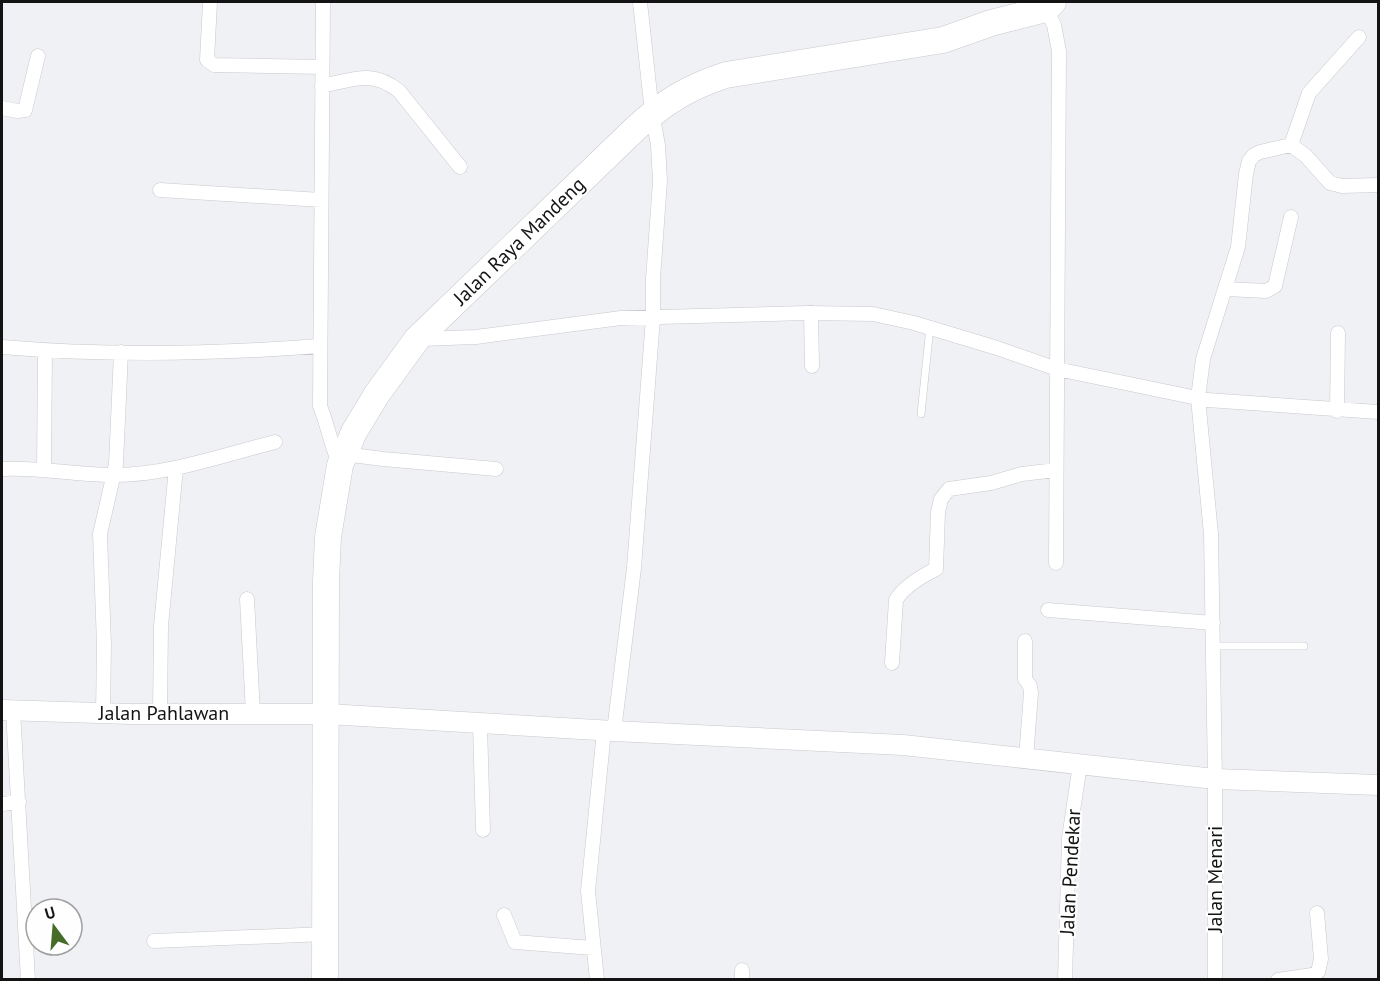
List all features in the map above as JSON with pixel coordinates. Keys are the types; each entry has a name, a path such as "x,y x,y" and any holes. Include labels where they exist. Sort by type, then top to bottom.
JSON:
{"highway":[{"path":"991,23 1021,2"},
{"path":"991,23 1043,4"},
{"name":"Jalan Raya Mandeng","path":"325,980 327,548 342,459 377,394 417,339 652,113 674,98 698,85 726,75 943,40 991,23"}],"main road":[{"name":"Jalan Pahlawan","path":"7,710 103,714 327,714 609,731 903,745 1215,779 1378,785"}],"street":[{"path":"210,2 206,51 207,60 214,65 322,67"},
{"path":"323,2 320,406 342,459 383,459 496,469"},
{"path":"597,980 588,891 634,568 653,318 653,279 660,181 658,145 652,113 640,2"},
{"path":"1043,4 1053,25 1059,51 1056,563"},
{"path":"1359,37 1309,93 1291,145 1313,163 1330,183 1342,186 1378,185"},
{"path":"2,108 25,110 38,56"},
{"path":"322,86 369,77 387,81 399,91 460,167"},
{"name":"Jalan Menari","path":"1215,980 1214,646 1211,534 1198,398 1203,359 1238,247 1249,161 1260,152 1291,145"},
{"path":"160,190 321,200"},
{"path":"1226,289 1266,291 1275,286 1290,218"},
{"path":"811,313 812,366"},
{"path":"417,339 476,337 568,323 621,318 811,313 873,314 930,327 1057,369 1198,398 1337,411 1378,412"},
{"path":"1337,411 1338,333"},
{"path":"2,347 45,351 229,353 320,346"},
{"path":"44,470 45,351"},
{"path":"103,714 104,645 100,534 116,464 121,352"},
{"path":"2,469 22,468 114,475 176,468 275,442"},
{"path":"159,714 160,626 176,468"},
{"path":"892,663 896,600 919,578 936,569 938,512 941,498 949,489 991,483 1022,474 1056,470"},
{"path":"246,599 253,713"},
{"path":"1048,610 1213,623"},
{"path":"1025,641 1025,679 1030,686 1031,693 1026,758"},
{"path":"7,710 19,802 28,980"},
{"path":"480,723 483,830"},
{"name":"Jalan Pendekar","path":"1065,980 1069,838 1080,764"},
{"path":"2,804 19,802"},
{"path":"1278,980 1318,972 1321,959 1317,913"},
{"path":"504,915 515,942 593,948"},
{"path":"154,941 325,934"}],"lane":[{"path":"921,414 930,327"},
{"path":"1214,646 1304,646"}]}
